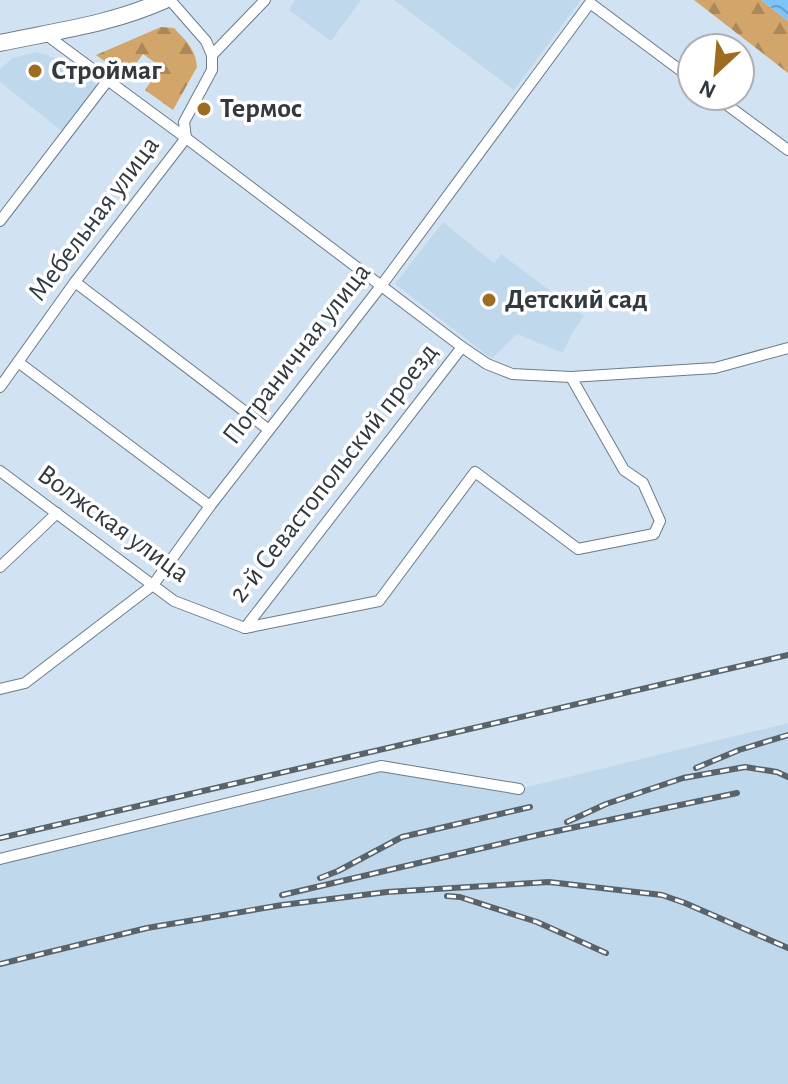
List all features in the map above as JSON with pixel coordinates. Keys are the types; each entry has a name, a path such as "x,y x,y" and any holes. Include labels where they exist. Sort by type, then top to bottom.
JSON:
{"main road":[{"path":"0,43 106,21 167,0"}],"street":[{"path":"167,0 206,41 212,55"},
{"name":"Мебельная улица","path":"0,387 75,282 186,138 184,122 212,70 212,55 265,0"},
{"name":"Пограничная улица","path":"0,689 25,683 153,585 210,506 381,286 590,3 676,67"},
{"path":"45,34 487,364 512,374 571,377 715,368 788,348"},
{"path":"0,221 108,80"},
{"path":"737,112 788,150"},
{"path":"75,282 269,430"},
{"name":"2-й Севастопольский проезд","path":"245,628 462,347"},
{"path":"18,362 210,506"},
{"path":"245,628 379,601 475,472 578,549 654,534 660,521 643,483 624,470 571,377"},
{"name":"Волжская улица","path":"0,471 174,601 245,628"},
{"path":"0,567 57,513"},
{"path":"0,859 381,766 519,789"}],"shaded area":[{"path":"295,0 361,0 331,41 289,10"},
{"path":"394,0 581,0 514,90"},
{"path":"37,52 61,60 97,85 62,131 0,82 0,69 13,58"},
{"name":"Детский сад","path":"443,222 494,263 501,254 584,316 563,353 517,334 492,359 395,284"},
{"path":"788,723 788,1084 0,1084 0,859 381,766 519,789"}],"green space":[{"path":"694,0 761,0 788,21 788,73 756,48 756,32 735,32"},
{"path":"161,27 174,28 195,55 197,67 173,110 145,90 161,67 143,54 126,77 96,55"}],"water":[{"path":"761,0 788,0 788,21"}],"railway":[{"path":"0,838 788,655"},
{"path":"696,768 739,750 788,735"},
{"path":"567,822 606,804 683,778 745,767 788,777"},
{"path":"282,895 538,835 737,793"},
{"path":"320,878 402,837 530,807"},
{"path":"0,964 147,928 282,905 387,892 549,882 662,895 788,948"},
{"path":"447,896 460,897 537,922 606,953"}],"place":[{"name":"Строймаг","path":"35,71"},
{"name":"Термос","path":"204,109"},
{"name":"Детский сад","path":"489,300"}]}
